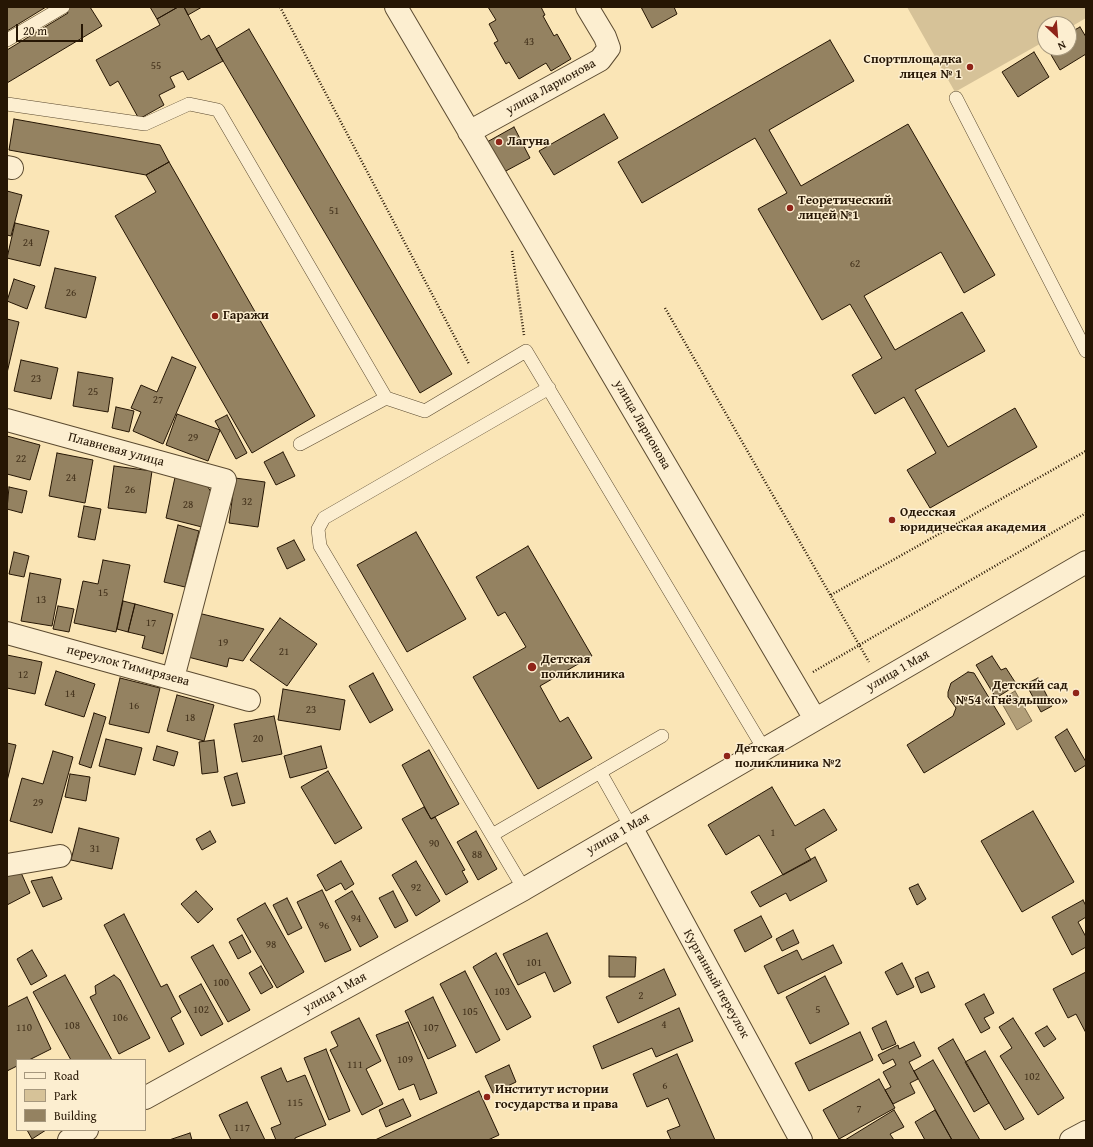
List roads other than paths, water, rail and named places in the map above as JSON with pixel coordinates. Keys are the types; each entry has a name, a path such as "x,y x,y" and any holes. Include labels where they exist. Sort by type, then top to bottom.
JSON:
{"street":[{"name":"улица Ларионова","path":"396,7 815,719"},
{"name":"улица Ларионова","path":"469,132 600,60 609,48 605,37 587,7"},
{"name":"Плавневая улица","path":"7,420 225,480 173,678"},
{"name":"улица 1 Мая","path":"146,1097 524,889 1086,562"},
{"name":"переулок Тимирязева","path":"7,633 249,700"},
{"name":"Курганный переулок","path":"631,827 801,1140"},
{"path":"7,865 60,856"},
{"path":"69,1140 85,1131"},
{"path":"1071,1140 1086,1132"}],"lane":[{"path":"7,40 63,7"},
{"path":"956,98 1086,351"},
{"path":"7,104 145,124 190,104 218,110 386,398 425,411 526,351 764,749"},
{"path":"524,889 320,546 318,529 324,518 549,388"},
{"path":"300,444 386,398"},
{"path":"492,835 662,736"},
{"path":"600,772 631,827"}],"place":[{"name":"Спортплощадка лицея № 1","path":"970,67"},
{"name":"Лагуна","path":"499,142"},
{"name":"Теоретический лицей №1","path":"790,208"},
{"name":"Гаражи","path":"215,316"},
{"name":"Одесская юридическая академия","path":"892,520"},
{"name":"Детская поликлиника","path":"532,667"},
{"name":"Детский сад №54 «Гнёздышко»","path":"1076,693"},
{"name":"Детская поликлиника №2","path":"727,756"},
{"name":"Институт истории государства и права","path":"487,1097"}]}
